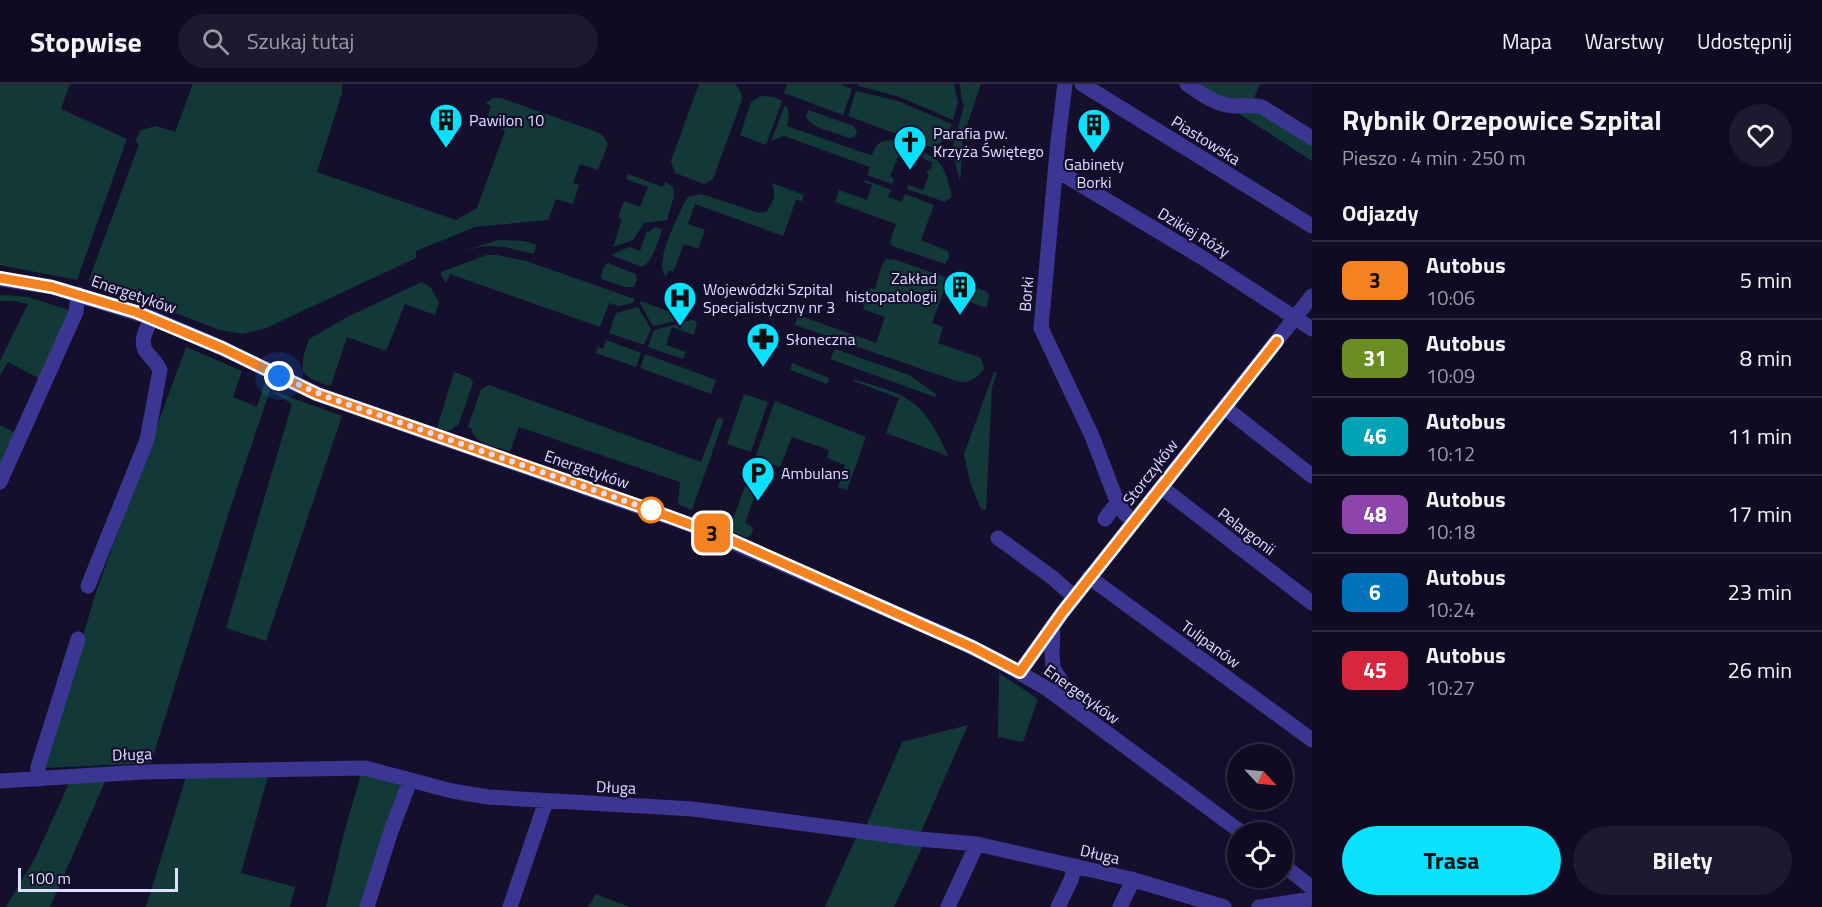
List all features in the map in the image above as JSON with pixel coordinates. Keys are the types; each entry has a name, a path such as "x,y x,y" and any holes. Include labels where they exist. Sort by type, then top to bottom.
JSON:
{"street":[{"name":"Borki","path":"1065,84 1041,328 1092,436 1119,507 1134,521"},
{"name":"Piastowska","path":"1082,84 1312,226"},
{"path":"1186,84 1216,102 1234,106 1262,107 1312,138"},
{"name":"Dzikiej Róży","path":"1056,170 1212,263 1312,329"},
{"name":"Energetyków","path":"4,278 78,294 152,318 229,351 317,394 724,537 963,643 1046,688 1227,822"},
{"path":"0,482 76,312 78,294"},
{"name":"Storczyków","path":"1020,672 1074,597 1312,296"},
{"path":"88,586 123,496 134,477 149,434 160,370 143,345 152,318"},
{"path":"1224,407 1312,476"},
{"name":"Pelargonii","path":"1161,487 1312,603"},
{"path":"1105,519 1113,508 1119,507"},
{"path":"998,538 1053,578 1074,597"},
{"name":"Tulipanów","path":"1089,578 1312,740"},
{"path":"1053,625 1053,668 1082,716"},
{"path":"38,779 38,767 78,639"},
{"name":"Długa","path":"0,781 57,776 181,771 365,768 410,781 488,797 693,809 919,839 977,844 1133,880 1224,907"},
{"path":"367,907 391,831 410,781"},
{"path":"510,907 546,801"},
{"path":"948,907 977,844"},
{"path":"1058,907 1075,866"},
{"path":"1293,873 1312,888"},
{"path":"1120,907 1133,880"},
{"path":"1259,907 1288,905 1312,899"}],"green space":[{"path":"0,84 70,84 61,109 127,139 77,280 0,265"},
{"path":"193,84 342,84 342,93 317,172 456,220 477,208 505,131 487,118 491,106 486,104 492,98 501,98 597,132 608,144 598,170 580,164 573,183 579,185 573,204 556,199 548,220 475,227 416,251 416,258 266,328 243,334 220,330 89,280 139,144 135,142 141,130 156,126 175,132"},
{"path":"699,84 735,84 742,98 713,179 704,184 675,173 671,161"},
{"path":"787,84 840,84 852,89 843,115 784,93"},
{"path":"859,84 954,84 958,102 953,120 900,97 858,86"},
{"path":"960,84 981,84 963,137 960,181 953,146 964,106"},
{"path":"1193,84 1260,84 1254,98 1312,134 1312,161"},
{"path":"856,91 898,101 952,124 948,136 934,148 848,116"},
{"path":"761,96 774,97 782,101 766,145 740,135 751,102"},
{"path":"785,105 789,112 787,126 867,154 872,155 880,143 891,140 919,149 915,157 905,151 899,154 890,176 894,180 892,184 867,175 870,167 784,136 771,141"},
{"path":"808,110 854,126 857,132 854,137 849,138 820,128 806,117"},
{"path":"924,153 937,160 944,170 952,197 945,202 907,189 908,185 923,190 929,175 926,172 931,168 932,163 923,158"},
{"path":"628,174 662,187 666,182 673,187 674,196 667,220 644,223 633,240 613,247 622,219 618,218 624,201 640,207 648,187 626,179"},
{"path":"865,180 891,190 888,197 902,202 905,194 934,205 921,240 948,251 949,258 945,264 892,246 890,241 896,224 835,202 839,190 867,200 872,185 864,182"},
{"path":"772,183 804,195 802,201 796,200 783,236 695,204 688,224 705,230 698,249 684,244 673,272 669,270 666,277 662,262 664,252 688,197 701,194 760,213 766,212 774,194"},
{"path":"656,227 662,230 657,246 642,267 611,255 629,247 640,251 646,233"},
{"path":"498,240 525,241 536,245 534,254 505,247 484,246 464,251"},
{"path":"487,255 526,261 635,299 633,303 619,306 609,303 600,327 450,274 446,283 441,275 441,272"},
{"path":"886,259 896,260 989,294 987,308 943,293 932,323 943,327 938,343 981,358 984,369 975,378 964,382 956,381 795,325 798,315 876,343 885,317 863,309 870,288 875,289"},
{"path":"608,263 635,274 637,280 634,287 625,287 602,279 604,266"},
{"path":"422,282 431,288 439,302 435,315 405,304 386,351 347,337 331,385 328,386 311,379 303,372 303,358 309,339 349,316"},
{"path":"0,295 28,297 72,311 42,380 8,362 0,375 0,361 28,304 0,301"},
{"path":"641,301 686,318 652,325"},
{"path":"638,307 651,329 644,345 609,333 616,313"},
{"path":"692,320 697,322 694,335 672,327 666,345 686,352 683,359 648,347 654,330"},
{"path":"606,340 641,353 636,367 596,353 598,347 603,349"},
{"path":"186,347 242,371 233,397 257,407 265,382 270,390 227,518 151,763 44,768 96,592"},
{"path":"835,349 909,375 936,394 935,397 830,359"},
{"path":"645,354 716,380 711,394 640,368"},
{"path":"792,363 829,378 827,384 790,370"},
{"path":"454,372 470,378 473,383 458,426 445,430 437,428"},
{"path":"994,372 997,373 992,387 986,510 981,509 970,482 964,454"},
{"path":"853,379 894,392 914,404 932,424 948,456 886,433 899,398 853,381"},
{"path":"489,385 701,462 718,417 724,419 692,510 678,504 680,482 519,427 510,451 481,441 468,427 481,389"},
{"path":"270,390 342,416 266,641 226,628 292,404"},
{"path":"744,394 768,402 751,452 727,444"},
{"path":"775,401 866,437 847,490 838,487 845,465 827,458 829,450 792,437 780,467 755,458"},
{"path":"0,425 15,433 0,467"},
{"path":"753,465 770,471 765,484 753,480 750,486 757,489 745,523 753,527 752,534 747,538 729,530"},
{"path":"999,673 1038,699 1023,742 998,737"},
{"path":"968,725 920,834 866,826 902,742"},
{"path":"269,773 241,873 295,887 290,907 146,907 186,777"},
{"path":"361,774 401,784 364,907 326,907 344,833"},
{"path":"107,777 50,907 6,907 36,856 70,781"},
{"path":"858,833 924,844 894,907 825,907"},
{"path":"596,894 629,907 588,907"}],"bus line":[{"name":"3","path":"0,278 52,287 136,312 222,348 317,394 724,537 955,639 1020,672 1113,547 1277,341"}],"place":[{"name":"Pawilon 10","path":"446,149"},
{"name":"Gabinety Borki","path":"1094,154"},
{"name":"Parafia pw. Krzyża Świętego","path":"910,171"},
{"name":"Zakład histopatologii","path":"960,316"},
{"name":"Wojewódzki Szpital Specjalistyczny nr 3","path":"680,327"},
{"name":"Słoneczna","path":"763,368"},
{"name":"Ambulans","path":"758,502"}],"route":[{"path":"279,376 327,397 651,510"}]}
